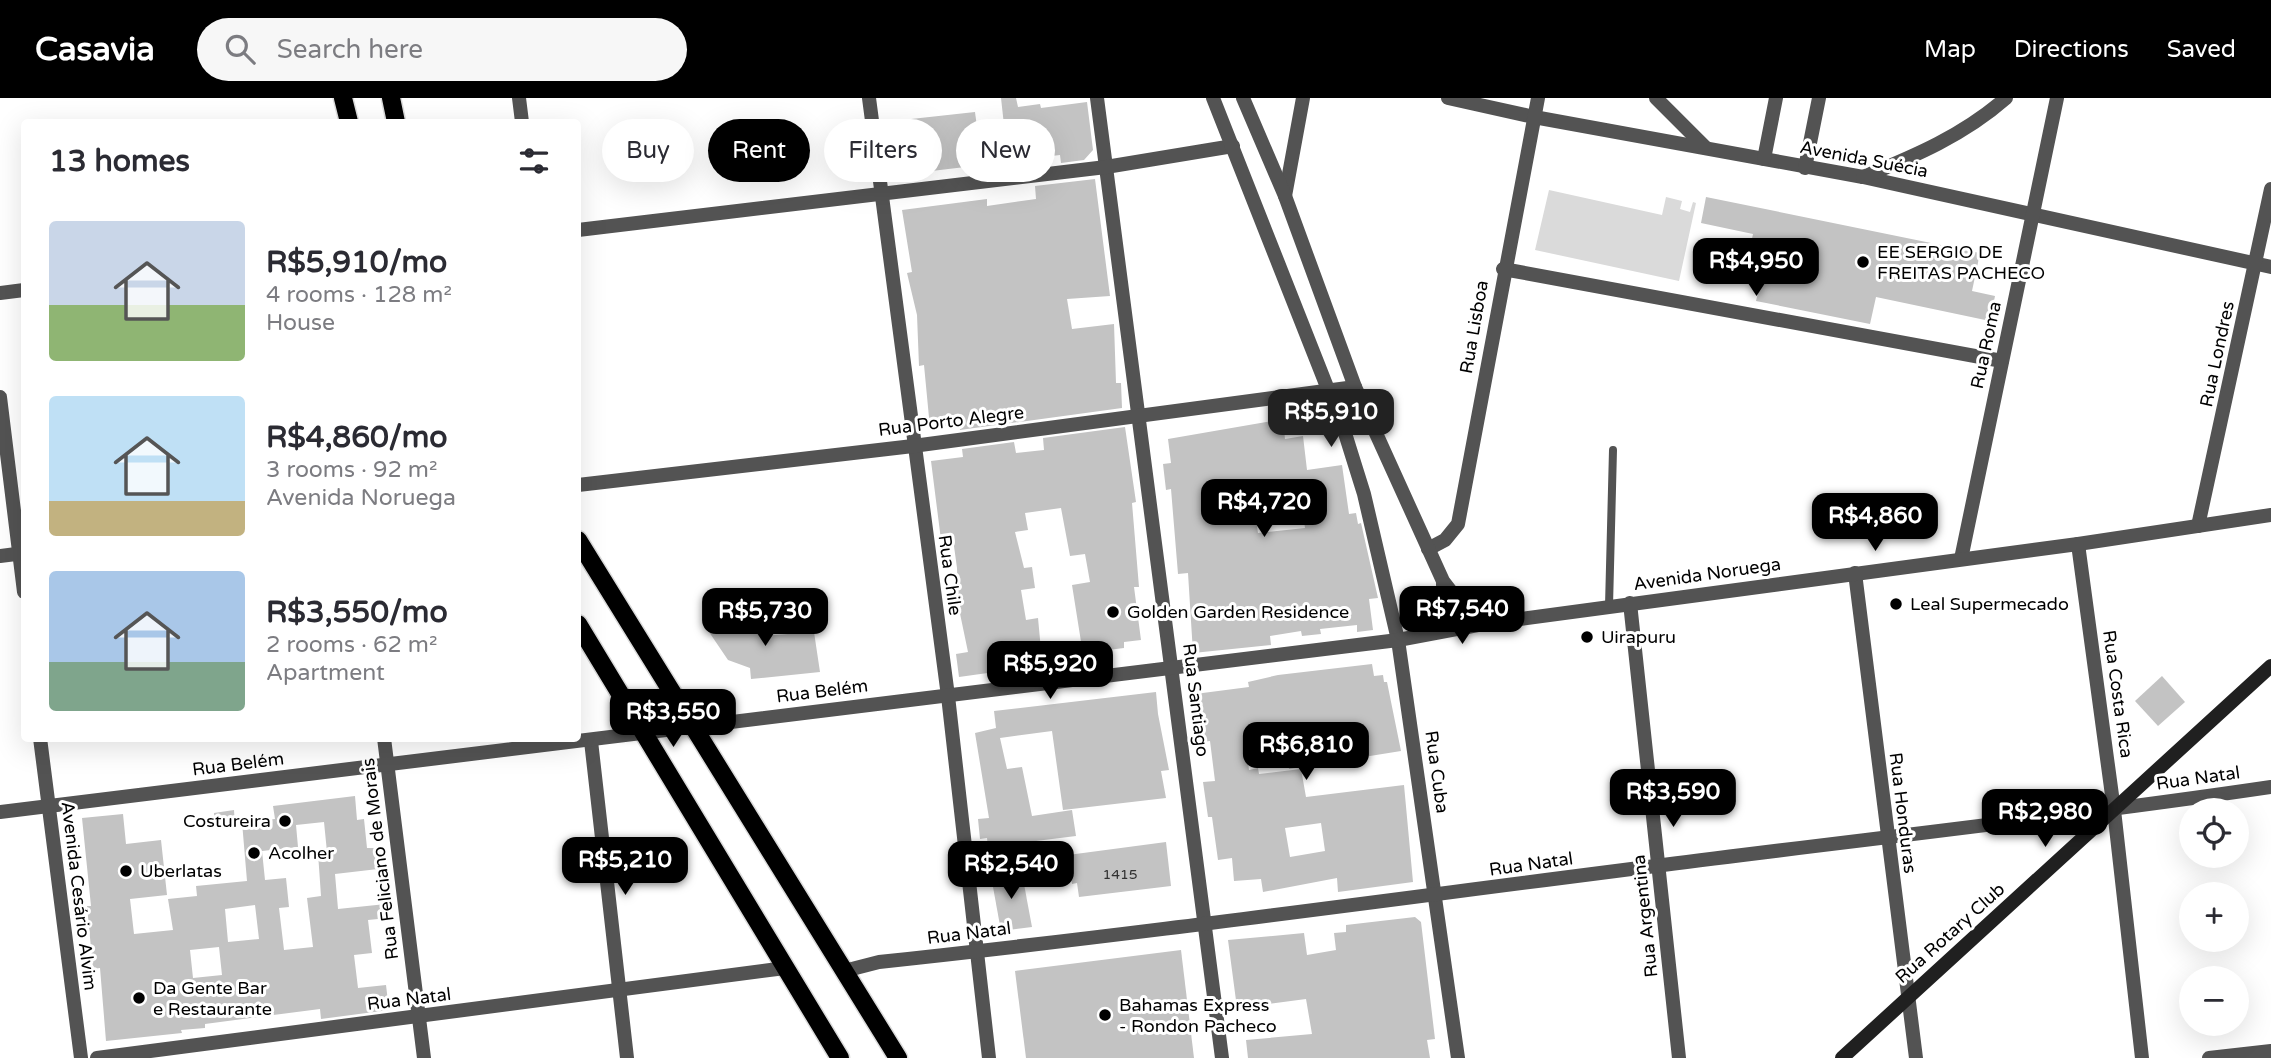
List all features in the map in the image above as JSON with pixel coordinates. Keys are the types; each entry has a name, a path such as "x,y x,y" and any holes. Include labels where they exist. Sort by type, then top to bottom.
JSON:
{"main road":[{"path":"343,98 348,119"},
{"path":"391,98 395,119"},
{"path":"581,545 898,1058"},
{"path":"581,629 776,970 840,1058"},
{"name":"Rua Rotary Club","path":"1842,1058 2271,666"}],"street":[{"path":"519,98 522,119"},
{"name":"Rua Chile","path":"869,98 948,696 989,1058"},
{"name":"Rua Santiago","path":"1097,98 1222,1058"},
{"name":"Rua Cuba","path":"1213,98 1328,392 1364,494 1398,640 1458,1058"},
{"path":"1243,98 1285,195 1355,387 1428,549 1443,581 1463,607 1483,624"},
{"path":"1285,195 1303,98"},
{"name":"Avenida Suécia","path":"1448,98 1534,117 1863,177 2264,266"},
{"name":"Rua Lisboa","path":"1428,549 1445,540 1458,524 1503,270 1538,98"},
{"path":"1656,98 1704,147"},
{"path":"1764,159 1776,98"},
{"path":"1805,168 1819,98"},
{"path":"1863,177 1937,146 1986,116 2006,98"},
{"name":"Rua Roma","path":"1961,559 2057,98"},
{"path":"581,230 882,191 1106,167 1233,146"},
{"name":"Rua Londres","path":"2198,526 2264,266 2271,189"},
{"path":"1503,270 2002,362"},
{"path":"0,293 21,290"},
{"name":"Rua Porto Alegre","path":"581,485 913,446 1355,387"},
{"path":"0,397 21,547"},
{"name":"Avenida Noruega","path":"1398,640 1483,624 2078,544 2271,515"},
{"name":"Rua Costa Rica","path":"2078,544 2114,810 2142,1058"},
{"path":"0,556 21,554"},
{"name":"Rua Honduras","path":"1854,573 1916,1058"},
{"path":"1434,633 1444,609 1443,581"},
{"name":"Rua Argentina","path":"1630,603 1679,1058"},
{"name":"Rua Belém","path":"0,812 644,735 727,721 1398,640"},
{"path":"591,741 627,1058"},
{"name":"Avenida Cesário Alvim","path":"40,742 81,1058"},
{"name":"Rua Feliciano de Morais","path":"385,742 424,1058"},
{"name":"Rua Natal","path":"844,971 879,962 1435,897 1659,866 2114,810 2271,787"},
{"name":"Rua Natal","path":"97,1058 776,970"},
{"path":"2210,1058 2271,1051"}],"lane":[{"path":"1609,606 1613,450"}],"shaded area":[{"path":"1549,190 1662,215 1666,197 1682,201 1680,209 1690,212 1693,202 1696,203 1679,281 1535,250"}],"building":[{"path":"1001,98 1016,98 1018,107 1040,104 1041,108 1087,102 1093,150 1084,160 1061,163 1060,155 1055,156 1055,119 1003,119"},
{"path":"975,112 976,119 956,119 956,168 942,170 942,119 911,119"},
{"path":"1095,179 1110,296 1067,299 1072,329 1114,324 1116,383 1121,383 1122,408 960,430 959,424 930,428 924,365 919,366 917,315 907,273 912,272 902,210 987,199 987,206 1036,199 1035,186"},
{"name":"EE SERGIO DE FREITAS PACHECO","path":"1706,197 1980,253 1972,291 1995,296 1990,321 1876,297 1870,324 1756,301 1762,276 1745,272 1753,234 1701,223"},
{"path":"1283,419 1285,439 1303,436 1307,470 1342,465 1349,514 1356,513 1358,524 1361,523 1378,598 1369,599 1373,630 1357,632 1357,625 1320,629 1321,634 1302,636 1301,631 1270,636 1271,645 1193,653 1188,573 1178,574 1171,489 1166,490 1163,464 1171,463 1168,439","holes":["1301,498 1305,528 1258,533 1254,505"]},
{"path":"1125,427 1136,502 1132,503 1139,587 1134,587 1141,640 1124,642 1124,648 1100,651 1099,646 1082,648 1072,585 1090,582 1085,554 1070,556 1061,508 1025,513 1028,530 1015,532 1024,568 1032,567 1035,588 1021,590 1026,620 1038,618 1041,650 1032,651 1033,658 1022,660 1023,668 959,677 956,654 968,652 958,604 953,539 941,540 931,461 963,457 962,449 1014,442 1016,453 1044,450 1043,438"},
{"path":"740,608 762,636 814,632 820,672 751,679 750,668 728,660 707,629"},
{"path":"1372,664 1374,676 1383,675 1384,682 1387,682 1401,751 1289,769 1285,740 1273,742 1272,732 1245,736 1249,770 1258,768 1259,774 1301,769 1306,797 1404,785 1413,882 1338,892 1337,878 1263,892 1261,879 1234,881 1232,858 1218,860 1212,817 1208,817 1203,782 1215,781 1210,741 1201,742 1195,694 1249,687 1248,682 1278,675","holes":["1321,823 1325,851 1290,857 1285,828"]},
{"path":"2162,676 2185,702 2158,726 2135,701"},
{"path":"1156,692 1169,770 1161,771 1166,798 1063,810 1052,731 1000,738 1007,769 1022,767 1032,816 1072,810 1076,836 988,847 987,838 980,839 978,819 989,818 975,733 996,728 994,711"},
{"path":"355,796 357,820 364,819 367,848 376,848 378,869 335,874 338,909 386,904 388,918 368,920 372,953 354,955 358,988 386,985 389,1010 321,1019 320,1009 205,1024 205,1028 181,1030 182,1033 106,1041 100,968 93,969 87,906 91,906 82,818 123,814 126,844 161,840 167,895 130,899 134,934 173,930 168,899 197,896 196,886 247,881 242,822 275,819 273,806","holes":["324,822 327,852 318,853 321,896 307,898 313,947 284,950 279,908 289,907 286,878 265,880 262,851 298,847 296,825","255,905 259,939 228,942 225,909","219,947 222,975 193,978 190,950"]},
{"path":"234,810 235,825 215,828 214,813"},
{"path":"1166,842 1171,886 1079,897 1077,883 1072,884 1068,855"},
{"path":"1021,868 1032,927 1001,931 991,876"},
{"path":"1415,917 1421,922 1435,1039 1427,1040 1430,1058 1248,1058 1246,1040 1312,1034 1306,999 1237,1008 1228,940 1304,933 1307,955 1336,950 1334,933 1346,932 1346,925"},
{"name":"Bahamas Express - Rondon Pacheco","path":"1181,950 1194,1058 1026,1058 1015,971"}],"place":[{"name":"EE SERGIO DE FREITAS PACHECO","path":"1863,262"},
{"name":"Leal Supermecado","path":"1896,604"},
{"name":"Golden Garden Residence","path":"1113,612"},
{"name":"Uirapuru","path":"1587,637"},
{"name":"Costureira","path":"285,821"},
{"name":"Acolher","path":"254,853"},
{"name":"Uberlatas","path":"126,871"},
{"name":"Da Gente Bar e Restaurante","path":"139,998"},
{"name":"Bahamas Express - Rondon Pacheco","path":"1105,1015"}]}
